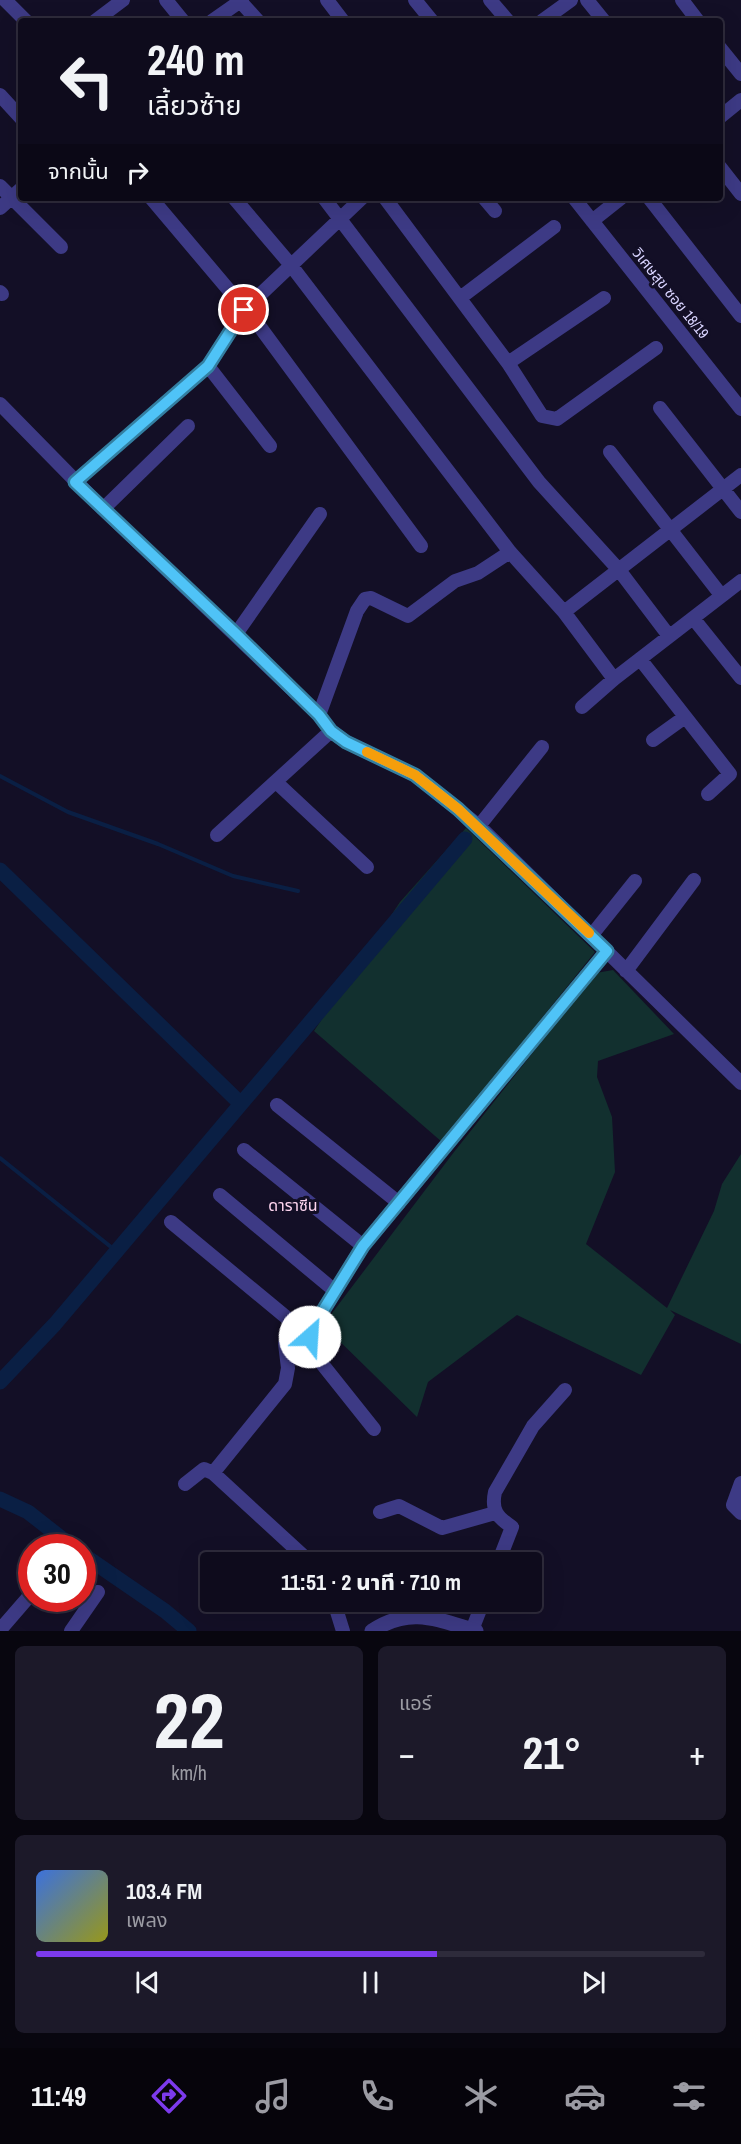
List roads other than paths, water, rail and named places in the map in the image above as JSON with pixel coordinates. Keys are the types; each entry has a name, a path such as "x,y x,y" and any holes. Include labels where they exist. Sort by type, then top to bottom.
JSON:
{"street":[{"path":"5,0 23,18"},
{"path":"99,18 123,0"},
{"path":"166,0 181,18"},
{"path":"327,0 341,18"},
{"path":"415,0 430,18"},
{"path":"490,0 505,18"},
{"path":"546,18 571,0"},
{"path":"587,0 602,18"},
{"path":"682,0 696,18"},
{"path":"216,18 241,1 255,18"},
{"path":"723,52 741,74"},
{"path":"0,95 18,115"},
{"path":"723,115 741,100"},
{"path":"723,171 741,194"},
{"path":"0,186 16,194 0,208"},
{"path":"22,201 61,247"},
{"path":"153,201 260,327 421,546"},
{"path":"237,201 290,264 510,552 564,612 614,679"},
{"path":"326,201 539,482 619,570 669,636"},
{"path":"75,482 208,366 244,310 359,201"},
{"path":"387,201 508,363 542,416 557,419 656,348"},
{"path":"487,201 495,211"},
{"name":"วิเศษสุข ซอย 18/19","path":"576,201 741,409"},
{"path":"592,221 617,201"},
{"path":"651,201 741,316"},
{"path":"460,298 554,227"},
{"path":"508,363 604,298"},
{"path":"208,366 270,446"},
{"path":"0,404 75,482 319,715 331,731 346,742 415,775 478,826 741,1083"},
{"path":"660,408 741,512"},
{"path":"103,509 188,426"},
{"path":"610,452 721,595"},
{"path":"564,612 741,475"},
{"path":"236,634 320,514"},
{"path":"319,715 357,611 365,600 379,601 408,616 455,581 478,573 510,552"},
{"path":"582,707 614,679 741,581"},
{"path":"693,618 741,678"},
{"path":"640,659 730,774 708,794"},
{"path":"653,740 685,717"},
{"path":"217,835 331,731"},
{"path":"478,826 542,747"},
{"path":"276,782 367,867"},
{"path":"626,970 694,880"},
{"path":"591,936 635,881"},
{"path":"374,1429 319,1360 309,1343 311,1330 363,1246 607,951"},
{"path":"277,1105 399,1203"},
{"path":"244,1150 363,1246"},
{"path":"220,1195 335,1291"},
{"path":"171,1222 310,1337"},
{"path":"213,1473 285,1384 288,1368 285,1344 295,1324"},
{"path":"502,1552 512,1527 495,1513 492,1504 495,1492 533,1426 566,1390"},
{"path":"185,1484 204,1469 213,1473 299,1552"},
{"path":"741,1483 733,1505 741,1513"},
{"path":"380,1512 399,1506 442,1528 495,1513"},
{"path":"70,1631 98,1592"},
{"path":"0,1630 18,1609"},
{"path":"337,1612 343,1631"},
{"path":"372,1631 390,1620 416,1616 474,1630 480,1612"}],"waterway":[{"path":"0,776 68,812 158,844 233,876 298,891"},
{"path":"0,1382 55,1324 465,839"},
{"path":"0,870 240,1103"},
{"path":"0,1158 116,1251"},
{"path":"0,1499 28,1512 56,1534"},
{"path":"96,1564 165,1611 189,1631"}],"district":[{"name":"ดาราซีน","path":"293,1205"}]}
